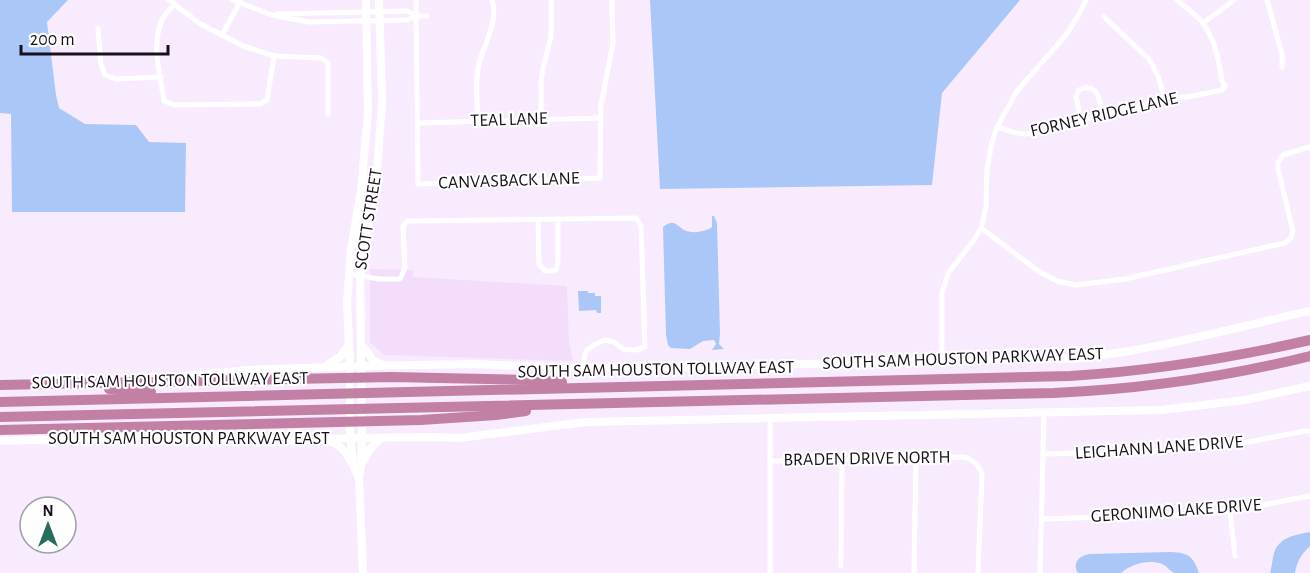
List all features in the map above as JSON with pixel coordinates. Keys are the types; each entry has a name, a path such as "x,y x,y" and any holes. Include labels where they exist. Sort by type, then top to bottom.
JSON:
{"highway":[{"name":"SOUTH SAM HOUSTON TOLLWAY EAST","path":"0,402 1097,374 1209,361 1310,340"},
{"name":"SOUTH SAM HOUSTON TOLLWAY EAST","path":"0,417 1081,392 1191,380 1310,356"},
{"path":"0,383 392,377 529,380 637,387"},
{"path":"0,383 159,392 310,394"},
{"path":"0,429 398,421 496,415 579,404"},
{"path":"0,429 36,425 171,420 191,412"}],"main road":[{"name":"SCOTT STREET","path":"358,467 350,438 347,302 368,113 366,0"},
{"name":"SCOTT STREET","path":"358,467 363,438 360,275 377,172 382,101 379,0"},
{"path":"361,191 374,193"},
{"name":"SOUTH SAM HOUSTON PARKWAY EAST","path":"0,383 191,376 249,370 385,365 472,364 582,368 1078,358 1163,344 1310,311"},
{"path":"361,343 373,360 385,365"},
{"path":"323,367 340,357 349,344"},
{"name":"SOUTH SAM HOUSTON PARKWAY EAST","path":"0,441 159,436 266,442 350,438 459,438 586,422 1161,410 1245,400 1310,386"},
{"path":"358,467 373,444 382,438"},
{"path":"327,439 345,450 358,467 363,573"}],"street":[{"path":"416,0 417,123"},
{"path":"478,121 478,69 493,26 492,0"},
{"path":"541,119 541,81 551,37 551,0"},
{"path":"601,118 601,105 613,43 612,0"},
{"path":"942,361 942,292 949,272 981,228 986,207 987,170 997,127 1017,91 1066,35 1086,0"},
{"path":"1177,0 1203,23 1234,0"},
{"path":"1267,0 1282,54 1282,67"},
{"path":"222,36 238,1 272,15 309,22 366,21 407,10 416,16 427,15"},
{"path":"274,56 267,100 260,104 174,105 164,101 157,53 157,34 172,2 200,23 243,46 274,56 321,58 328,63 328,114"},
{"path":"272,15 366,12 379,16"},
{"path":"1103,16 1149,59 1158,76 1165,99"},
{"name":"FORNEY RIDGE LANE","path":"997,127 1016,134 1026,134 1165,99 1220,92 1225,86 1222,81 1219,57 1203,23"},
{"path":"98,29 100,64 105,75 116,78 160,76"},
{"path":"1081,120 1076,97 1082,88 1091,88 1097,93 1103,115"},
{"name":"TEAL LANE","path":"417,123 601,118"},
{"name":"CANVASBACK LANE","path":"417,123 418,184 600,178 601,118"},
{"path":"981,228 1047,277 1075,285 1125,279 1283,243 1291,238 1293,231 1278,162 1283,155 1310,147"},
{"path":"349,274 379,279 400,279 405,268 403,226 407,221 636,218 642,226 645,347 635,350 623,349 614,342 604,340 586,351 582,368"},
{"path":"538,219 540,264 544,271 555,270 558,261 558,219"},
{"path":"1040,573 1044,413"},
{"path":"770,419 770,573"},
{"name":"LEIGHANN LANE DRIVE","path":"1043,454 1180,450 1233,445 1305,430 1310,431"},
{"name":"BRADEN DRIVE NORTH","path":"770,461 965,457 976,463 982,475 978,573"},
{"path":"914,573 916,458"},
{"path":"841,566 842,459"},
{"name":"GERONIMO LAKE DRIVE","path":"1041,519 1230,512 1310,496"},
{"path":"1230,512 1235,556"}],"shaded area":[{"path":"370,269 413,270 413,277 567,286 569,342 573,361 384,355 370,342"}],"water":[{"path":"0,0 68,0 47,22 59,108 85,124 136,125 149,142 186,143 185,212 12,212 11,114 0,113"},
{"path":"650,0 1020,0 942,93 932,185 660,189"},
{"path":"712,216 717,223 719,344 724,349 712,350 716,344 714,340 703,341 690,349 671,348 666,335 663,227 675,223 687,231 702,231 712,227"},
{"path":"578,291 588,291 588,293 595,293 595,296 601,296 601,313 597,313 596,310 579,311"},
{"path":"1310,532 1310,546 1300,558 1295,573 1270,573 1274,553 1280,543 1288,538"},
{"path":"1171,552 1189,556 1199,573 1174,573 1162,564 1152,562 1135,565 1121,573 1078,573 1076,569 1076,563 1080,558 1089,554"}]}
